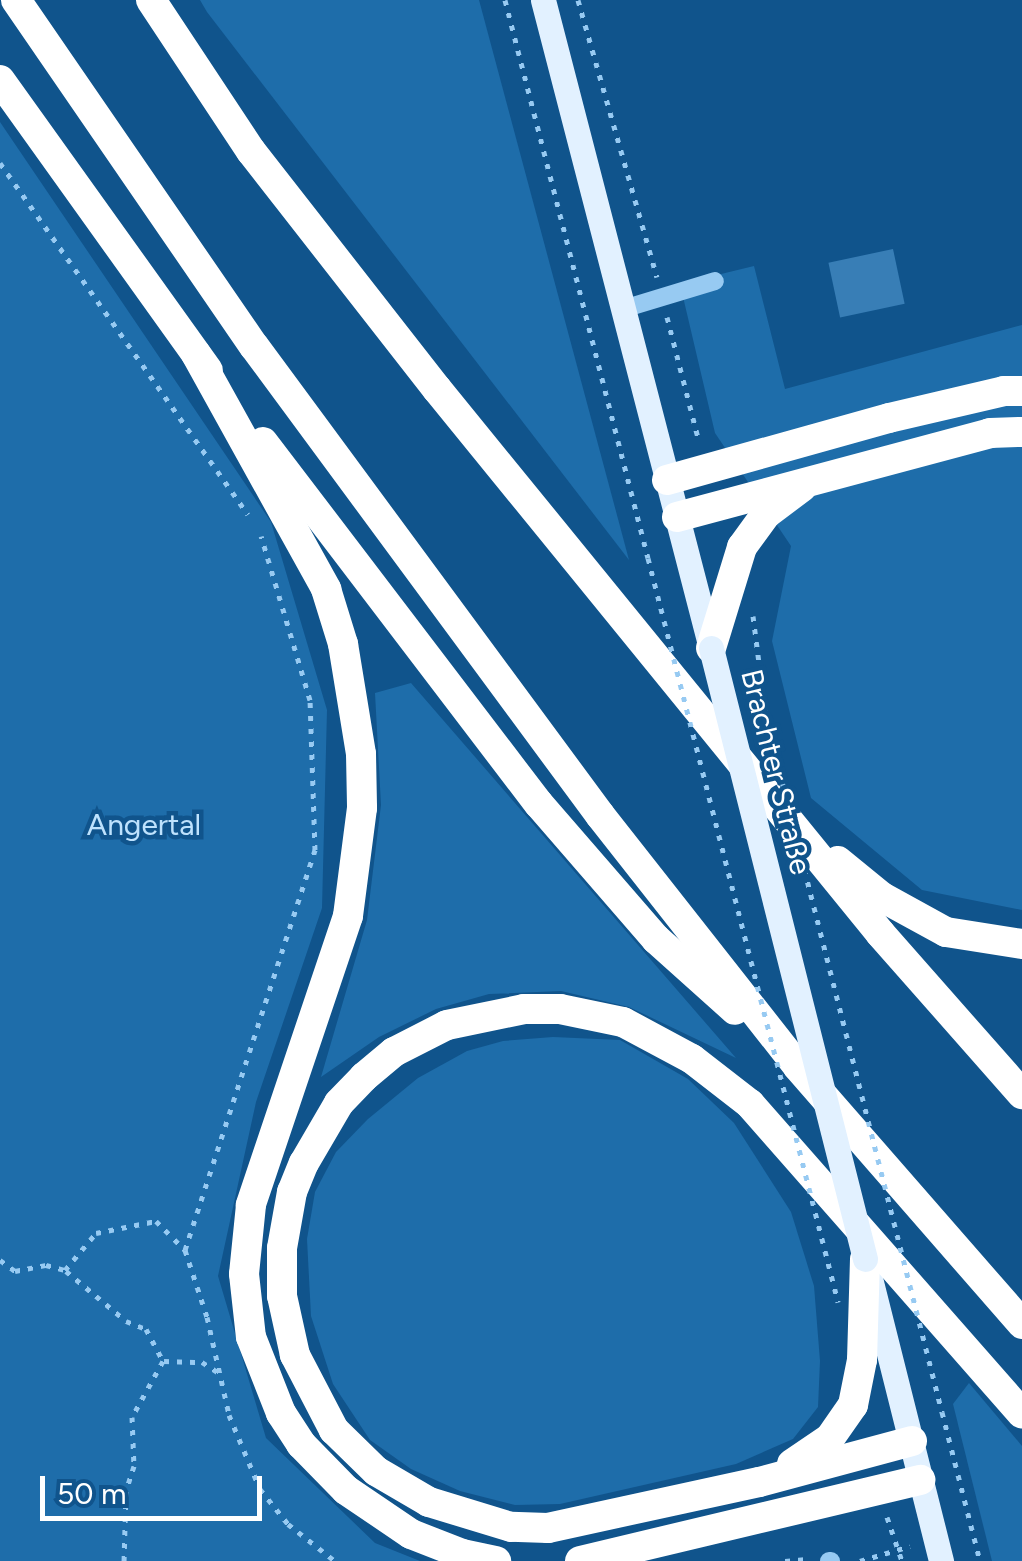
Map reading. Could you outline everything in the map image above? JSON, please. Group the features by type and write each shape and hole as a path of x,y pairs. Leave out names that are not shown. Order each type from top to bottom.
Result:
{"highway":[{"path":"16,0 254,346 600,815 798,1068 1022,1324"},
{"path":"151,0 251,151 437,389 786,818 1022,1094"},
{"path":"0,80 196,354 539,804 656,939 798,1068"},
{"path":"196,354 326,589 344,644 361,754 362,808 348,916 251,1204 244,1274 251,1338 281,1414 302,1444 346,1490 410,1534 462,1554 496,1561"},
{"path":"667,480 888,418 1004,391 1022,391"},
{"path":"676,516 990,433 1022,432"},
{"path":"711,648 742,546 766,514 821,475"},
{"path":"786,818 882,897 946,932 1022,944"},
{"path":"912,1441 588,1522 511,1527 429,1502 401,1488 356,1454 317,1405 294,1356 282,1296 281,1260 285,1224 304,1163 339,1103 364,1077 421,1037 487,1014 524,1009 592,1013 658,1038 750,1104 1022,1414"},
{"path":"759,1482 816,1452 847,1416 859,1386 865,1258"},
{"path":"580,1561 922,1480"}],"main road":[{"name":"Brachter Straße","path":"543,0 938,1550"}],"lane":[{"path":"623,309 715,281"}],"path":[{"path":"505,0 838,1302"},
{"path":"578,0 662,296 706,470"},
{"path":"0,164 258,529 310,700 315,850 185,1250"},
{"path":"753,612 766,718 980,1561"},
{"path":"65,1270 96,1233 156,1222 185,1250 222,1374 229,1415 260,1489 288,1524 336,1561"},
{"path":"0,1260 14,1271 46,1265 65,1270 126,1321 146,1329 163,1361"},
{"path":"163,1361 202,1362 222,1374"},
{"path":"124,1561 126,1491 134,1466 132,1416 163,1361"},
{"path":"860,1561 938,1550"}],"green space":[{"path":"200,0 479,0 629,560 207,12"},
{"name":"Angertal","path":"0,122 271,522 327,710 322,908 256,1102 218,1276 266,1438 375,1543 420,1561 0,1561"},
{"path":"754,266 785,389 1022,325 1022,910 922,890 811,798 772,641 791,546 715,433 680,284"},
{"path":"411,683 736,1058 629,1007 561,991 489,994 436,1009 379,1037 321,1077 367,920 381,805 375,693"},
{"path":"553,1037 620,1040 688,1079 734,1123 791,1212 814,1286 820,1361 818,1407 793,1439 736,1464 560,1504 515,1505 460,1491 411,1469 370,1440 333,1384 311,1316 307,1239 315,1192 336,1152 368,1119 418,1078 467,1051 503,1041"},
{"path":"969,1383 1022,1446 1022,1561 992,1561 953,1404"}],"building":[{"path":"893,249 905,304 840,317 828,263"}]}
